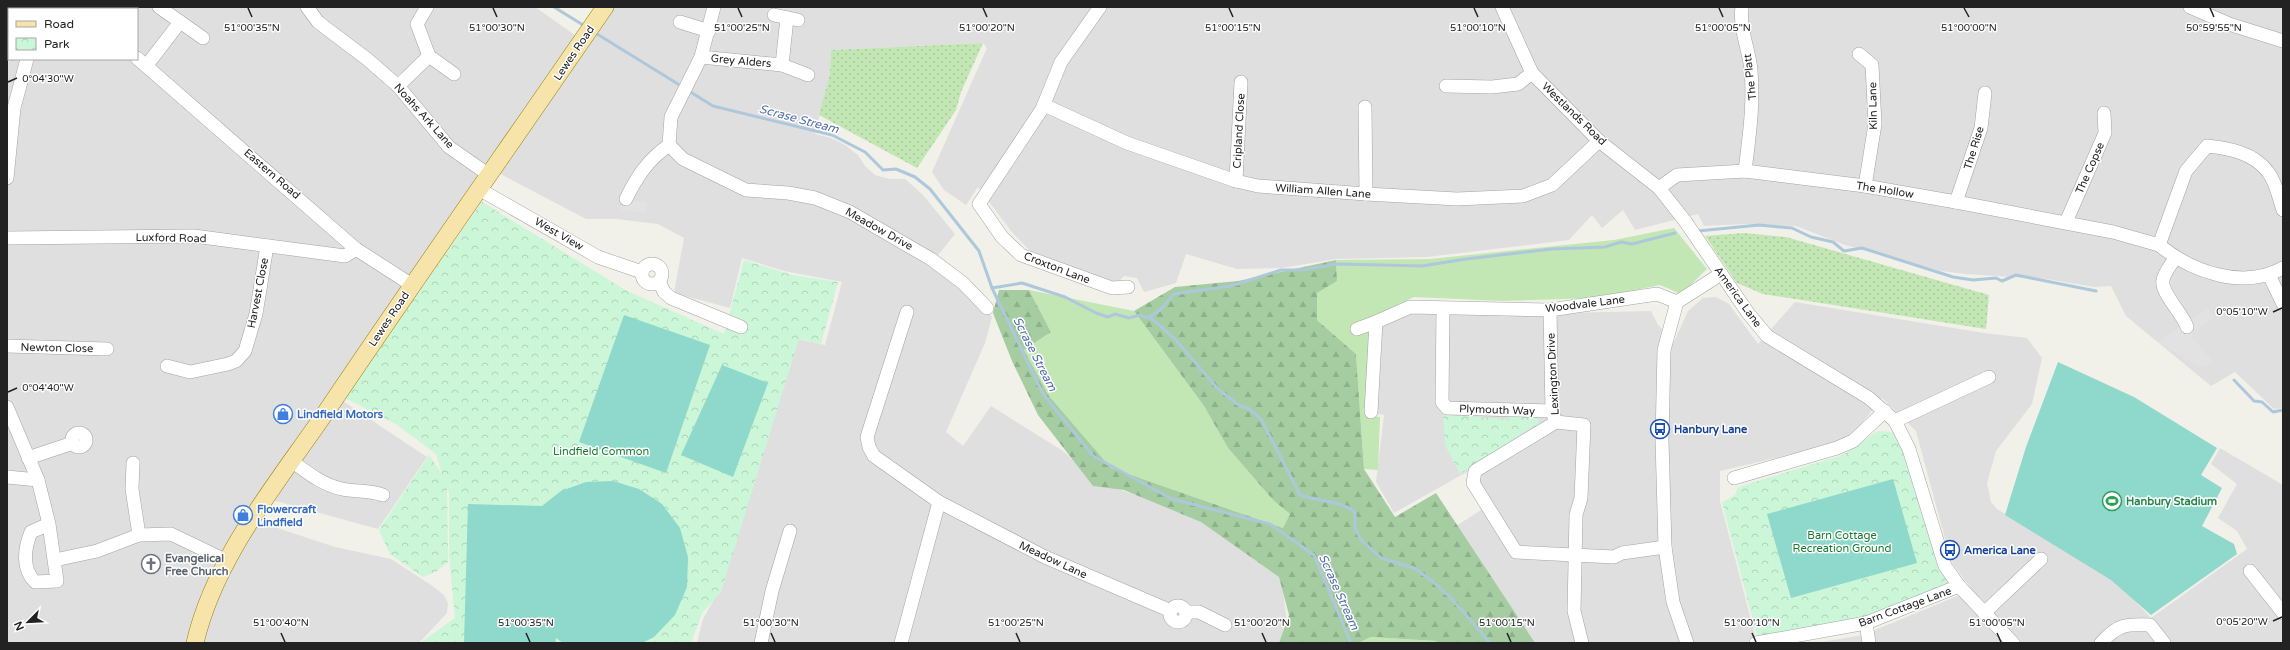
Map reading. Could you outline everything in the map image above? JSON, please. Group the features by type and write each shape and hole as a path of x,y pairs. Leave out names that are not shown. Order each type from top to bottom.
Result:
{"main road":[{"name":"Lewes Road","path":"195,643 207,603 226,561 412,284 605,7"}],"street":[{"path":"159,7 203,38"},
{"name":"Noahs Ark Lane","path":"307,7 318,22 398,86 449,147 489,175"},
{"path":"427,7 417,24 428,56 454,74"},
{"path":"626,199 639,172 653,156 669,145 670,117 701,57 714,7"},
{"path":"1044,105 1061,62 1100,7"},
{"name":"Westlands Road","path":"1502,7 1532,73 1599,141 1659,188 1684,221"},
{"name":"The Platt","path":"1742,7 1740,20 1751,68 1754,104 1745,171"},
{"path":"2190,7 2229,24 2283,41"},
{"name":"Grey Alders","path":"774,15 793,19 782,65"},
{"path":"142,61 180,22"},
{"path":"680,22 709,30"},
{"name":"Kiln Lane","path":"1859,54 1872,65 1875,124 1865,186"},
{"path":"398,86 428,56"},
{"name":"Grey Alders","path":"701,57 782,65 808,75"},
{"path":"7,178 14,108 27,60"},
{"name":"Eastern Road","path":"142,61 356,249 412,284"},
{"path":"1446,86 1492,87 1518,84 1532,73"},
{"name":"Cripland Close","path":"1236,181 1241,82"},
{"name":"The Rise","path":"1956,202 1981,128 1985,93"},
{"name":"Croxton Lane","path":"1044,105 979,204 1002,237 1021,255 1112,288 1128,287"},
{"name":"William Allen Lane","path":"1044,105 1127,143 1236,181 1258,186 1366,194 1457,199 1523,196 1552,185 1599,141"},
{"path":"1365,107 1366,194"},
{"name":"The Copse","path":"2066,222 2105,134 2104,113"},
{"name":"Meadow Drive","path":"669,145 682,159 746,190 788,193 815,198 850,212 931,259 963,283 987,308"},
{"path":"2283,210 2269,174 2264,167 2254,159 2232,149 2207,146 2186,171 2159,245 2175,258 2222,277 2245,278 2269,275 2283,268"},
{"name":"The Hollow","path":"1659,188 1677,175 1745,171 1865,186 1956,202 2066,222 2113,232 2159,245"},
{"name":"West View","path":"479,189 598,257 642,272 646,282 653,284 659,281 664,292 671,298 741,327"},
{"name":"America Lane","path":"1684,221 1748,313 1767,336 1869,398 1895,421 1909,449 1945,566 1959,586 2013,643"},
{"name":"Luxford Road","path":"7,238 194,236 345,256 356,249"},
{"name":"Harvest Close","path":"166,366 190,372 236,361 245,351 256,314 267,246"},
{"path":"2175,258 2162,280 2163,288 2185,319 2187,328"},
{"path":"1687,643 1673,602 1665,547 1662,440 1664,350 1677,302 1720,274"},
{"path":"2269,275 2283,304"},
{"name":"Woodvale Lane","path":"1357,329 1410,307 1444,309 1550,310 1657,294 1677,302"},
{"name":"Plymouth Way","path":"1444,309 1442,402 1447,408 1554,417"},
{"name":"Lexington Drive","path":"1550,310 1554,417 1584,425 1581,498 1576,515 1576,555"},
{"name":"Meadow Lane","path":"907,312 867,437 867,442 874,456 939,502 1045,558 1171,611 1171,617 1177,622 1185,618 1186,612 1198,612 1225,625"},
{"path":"1371,412 1376,322"},
{"name":"Newton Close","path":"7,346 107,349"},
{"path":"1895,421 1989,377"},
{"path":"7,407 38,480 49,524 55,560 57,581 35,582 28,575 25,546 31,532 49,524"},
{"path":"1734,478 1836,448 1852,441 1885,411"},
{"path":"1554,417 1475,471 1473,483 1516,552 1614,557 1622,553 1665,547"},
{"path":"28,458 73,443"},
{"path":"293,462 325,482 342,489 379,491"},
{"path":"133,463 132,489 139,535"},
{"path":"7,477 38,480"},
{"path":"901,643 939,502"},
{"path":"761,643 772,591 790,531"},
{"path":"55,560 97,551 139,535 171,534 226,561"},
{"path":"1576,555 1574,611 1582,643"},
{"path":"1984,613 2041,559"},
{"path":"2250,571 2283,613"},
{"name":"Barn Cottage Lane","path":"1756,643 1866,624 1959,586"},
{"path":"1866,624 1869,643"},
{"path":"2102,643 2114,630 2129,624 2150,625 2164,643"}],"shaded area":[{"path":"7,7 535,7 585,42 609,7 2283,7 2283,408 2274,409 2235,372 2211,386 2126,316 2111,286 2094,287 2047,279 1941,271 1845,245 1796,226 1745,224 1704,226 1698,214 1635,230 1623,210 1602,228 1592,215 1569,240 1427,257 1336,259 1282,268 1237,269 1186,254 1176,283 1144,292 1137,278 1124,276 1115,285 1029,250 1011,231 978,187 966,205 944,190 932,172 987,48 983,43 831,50 830,74 815,134 831,138 845,145 858,155 865,166 875,175 889,179 905,179 923,195 955,234 931,264 963,287 992,317 985,343 946,432 963,446 991,406 1063,451 1096,482 1191,513 1281,574 1286,615 1285,643 697,643 703,619 719,591 797,339 825,345 842,282 784,271 742,258 730,308 674,293 684,238 658,224 616,219 586,219 487,167 335,396 427,457 378,529 265,498 250,519 335,547 391,559 431,585 444,595 448,603 447,613 419,643 7,643"},
{"path":"626,199 647,203 646,213 619,210"},
{"path":"1716,297 1729,304 1758,344 1795,302 1984,333 2027,338 2042,358 2032,404 1996,451 1987,483 1991,502 1997,509 2114,579 2151,618 2247,549 2237,531 2218,518 2237,484 2211,464 2220,448 2283,485 2283,643 1816,643 1863,635 1972,590 1951,561 1916,431 1882,398 1855,432 1832,445 1720,471 1720,501 1757,643 1528,643 1453,528 1492,503 1472,469 1394,513 1376,482 1384,415 1371,412 1374,329 1414,313 1564,313 1651,311 1658,325 1674,342 1688,311 1703,298"},
{"path":"2208,308 2214,317 2191,335 2213,362 2205,367 2197,366 2158,342"}],"green space":[{"path":"983,43 961,92 956,110 917,168 819,115 830,74 831,50"},
{"name":"Lindfield Common","path":"482,202 627,291 724,334 744,260 792,275 838,282 821,344 799,339 721,592 702,613 691,643 420,643 455,618 449,554 449,492 447,488 448,562 437,571 423,577 390,554 379,530 429,455 442,474 436,454 396,424 345,398"},
{"path":"1674,228 1707,269 1681,294 1660,285 1596,298 1502,301 1414,297 1372,317 1367,416 1380,417 1378,470 1364,469 1356,354 1317,320 1316,293 1337,281 1336,260 1430,259 1614,240"},
{"path":"1744,233 1786,237 1989,295 1986,329 1763,294 1737,283 1705,236"},
{"path":"1336,260 1337,281 1317,293 1317,320 1356,354 1364,469 1395,517 1436,493 1535,643 1437,643 1436,641 1371,637 1358,643 1279,643 1289,615 1279,577 1201,522 1124,490 1093,486 1038,415 1012,361 993,313 999,290 1029,290 1051,332 1024,350 1049,396 1111,468 1283,528 1290,514 1274,501 1228,448 1204,406 1134,311 1175,287 1238,281"},
{"path":"1029,290 1134,311 1204,406 1228,448 1274,501 1290,514 1283,528 1111,468 1049,396 1024,350 1051,332"},
{"path":"624,315 710,345 666,473 579,442"},
{"name":"Hanbury Stadium","path":"2058,362 2134,397 2217,448 2201,475 2222,488 2202,526 2234,544 2237,554 2151,615 2111,580 2005,515 2026,447"},
{"path":"722,365 768,383 733,477 681,455"},
{"path":"1443,415 1508,419 1508,416 1538,417 1539,426 1535,428 1533,426 1460,474 1445,445"},
{"name":"Barn Cottage Recreation Ground","path":"1878,431 1892,432 1906,453 1951,585 1865,621 1757,636 1722,502 1735,495 1738,487 1843,455"},
{"path":"1893,479 1917,563 1791,598 1767,514"},
{"path":"613,481 639,489 662,504 680,528 688,557 687,587 675,615 654,637 642,643 563,643 556,638 555,643 464,643 468,504 542,506 561,491 586,482"},
{"path":"1371,637 1437,641 1437,643 1358,643"}],"waterway":[{"name":"Scrase Stream","path":"554,7 583,25"},
{"name":"Scrase Stream","path":"597,34 678,84"},
{"name":"Scrase Stream","path":"692,93 713,106 832,135 865,152 883,170 896,169 915,177 930,189 979,251 992,288 1043,394 1093,456 1172,499 1270,524 1314,555 1351,643"},
{"path":"1698,231 1759,225 1792,228 1811,237 1833,242 1844,251 1862,248 1953,277 1973,280 1996,278 2002,281 2016,275 2096,291"},
{"path":"992,288 1022,283 1065,297 1096,313 1108,317 1115,314 1129,318 1140,315 1148,318 1160,310 1174,294 1231,286 1281,270 1302,270 1336,264 1422,266 1466,259 1552,249 1605,247 1621,242 1632,244 1675,233"},
{"path":"1150,317 1175,339 1217,388 1240,406 1248,408 1261,419 1300,495 1336,503 1355,512 1355,528 1362,541 1381,558 1414,568 1431,580 1452,599 1490,643"},
{"path":"2234,380 2254,401 2262,402 2273,412 2283,410"}],"place":[{"name":"Lindfield Motors","path":"283,414"},
{"name":"Hanbury Lane","path":"1660,429"},
{"name":"Hanbury Stadium","path":"2112,501"},
{"name":"Flowercraft Lindfield","path":"243,515"},
{"name":"America Lane","path":"1950,550"},
{"name":"Evangelical Free Church","path":"151,564"}]}
